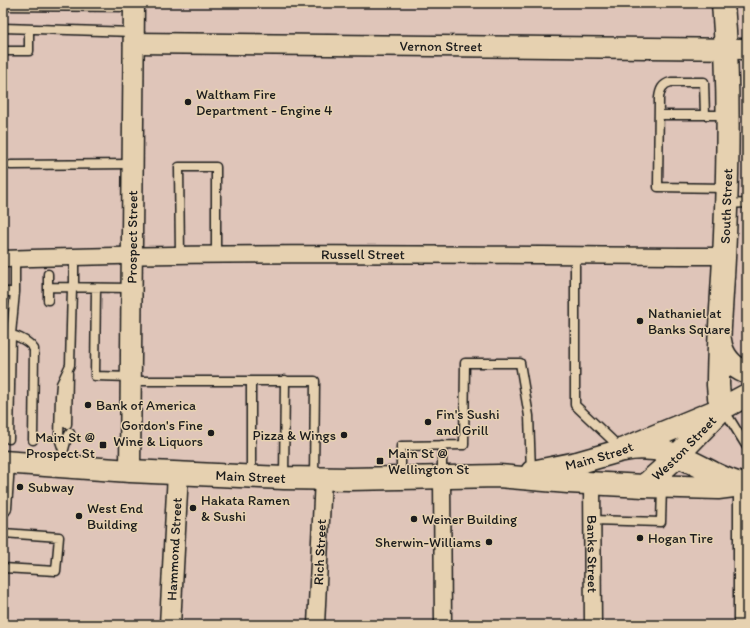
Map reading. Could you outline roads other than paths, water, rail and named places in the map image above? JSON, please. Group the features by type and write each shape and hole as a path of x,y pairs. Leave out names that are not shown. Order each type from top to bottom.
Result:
{"main road":[{"name":"South Street","path":"723,3 733,198 724,256 720,337 718,391 723,408"},
{"path":"720,337 722,348 727,358 738,368 747,372"},
{"name":"Weston Street","path":"619,452 723,408 747,395"},
{"name":"Weston Street","path":"666,472 723,408"},
{"path":"666,472 666,439 672,430"},
{"name":"Main Street","path":"499,476 531,472 577,463 640,448 666,472 718,488 746,483"},
{"name":"Main Street","path":"5,462 62,458 130,471 284,478 499,476 592,483 666,472 746,483"}],"street":[{"name":"Prospect Street","path":"130,471 134,5"},
{"name":"Vernon Street","path":"134,37 747,49"},
{"name":"Russell Street","path":"9,258 216,255 575,254 724,256"},
{"path":"3,508 5,462"},
{"name":"Hammond Street","path":"170,625 178,473"},
{"path":"442,477 443,625"},
{"name":"Rich Street","path":"316,625 319,478"},
{"name":"Banks Street","path":"592,483 593,625"},
{"path":"742,625 746,483"}],"lane":[{"path":"3,6 134,5"},
{"path":"3,28 134,37"},
{"path":"3,51 29,51 29,29"},
{"path":"705,115 704,82 670,82 665,83 661,88 659,94 658,187 733,198"},
{"path":"659,114 728,115"},
{"path":"11,165 133,164"},
{"path":"180,256 179,167 216,167 216,255"},
{"path":"575,254 575,406 613,441 619,452"},
{"path":"62,458 59,438 60,392 70,362 74,256"},
{"path":"9,258 15,292 7,334 7,385 10,439"},
{"path":"48,274 48,300"},
{"path":"48,288 132,288"},
{"path":"96,288 95,376 131,379 315,381 319,478"},
{"path":"3,292 15,292"},
{"path":"7,334 29,344 34,349 33,440"},
{"path":"401,478 401,446 464,445 466,363 520,363 529,416 531,472"},
{"path":"67,424 68,370"},
{"path":"284,478 285,380"},
{"path":"251,381 251,476"},
{"path":"723,408 747,446"},
{"path":"62,458 67,438 70,434"},
{"path":"442,445 442,477"},
{"path":"592,520 662,522 666,472"},
{"path":"3,533 59,537 56,571 3,568"}],"place":[{"name":"Waltham Fire Department - Engine 4","path":"188,102"},
{"name":"Nathaniel at Banks Square","path":"640,321"},
{"name":"Bank of America","path":"88,405"},
{"name":"Fin's Sushi and Grill","path":"428,422"},
{"name":"Gordon's Fine Wine & Liquors","path":"211,433"},
{"name":"Pizza & Wings","path":"344,435"},
{"name":"Main St @ Prospect St","path":"103,445"},
{"name":"Main St @ Wellington St","path":"380,461"},
{"name":"Subway","path":"20,487"},
{"name":"Hakata Ramen & Sushi","path":"193,508"},
{"name":"West End Building","path":"79,516"},
{"name":"Weiner Building","path":"414,519"},
{"name":"Hogan Tire","path":"640,538"},
{"name":"Sherwin-Williams","path":"489,542"}]}
